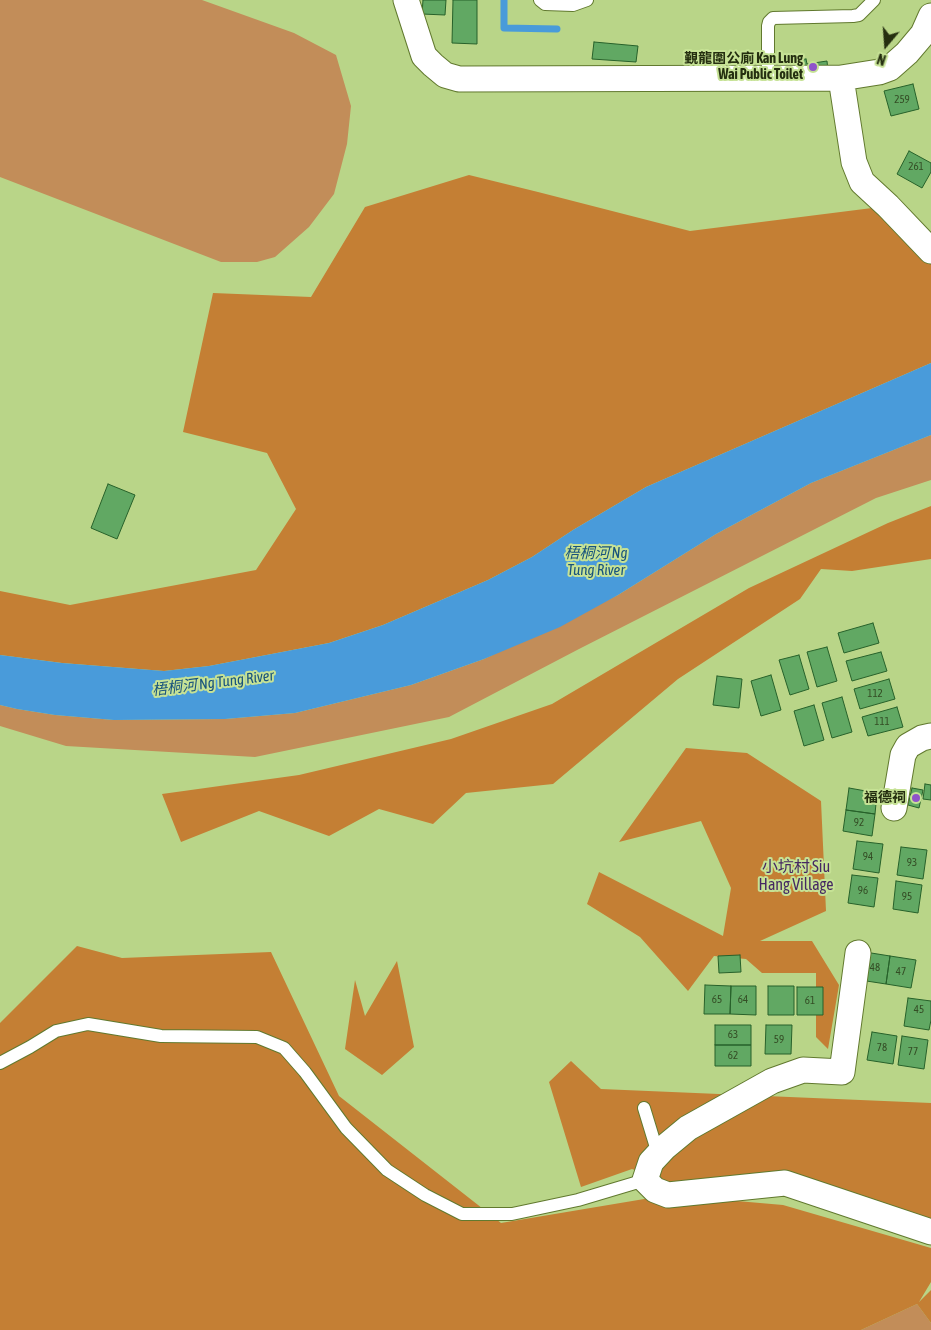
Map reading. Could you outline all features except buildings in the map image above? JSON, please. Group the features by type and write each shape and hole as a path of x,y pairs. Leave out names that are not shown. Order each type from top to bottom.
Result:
{"street":[{"path":"406,0 424,56 445,75 459,80 841,78 879,72 890,68 907,53 923,34 931,16"},
{"path":"841,78 854,162 862,182 931,251"},
{"path":"894,808 903,755 908,746 922,738 931,736"},
{"path":"858,953 842,1072 803,1070 772,1081 688,1128 651,1162 645,1180 656,1190 668,1195 785,1183 931,1232"}],"lane":[{"path":"540,0 545,4 573,4 587,0"},
{"path":"768,78 768,26 773,18 853,16 858,15 874,0"},
{"path":"0,1062 56,1031 88,1024 161,1036 257,1037 284,1048 305,1072 346,1128 387,1170 425,1195 462,1214 512,1214 578,1200 645,1180"},
{"path":"644,1108 658,1154"}],"shaded area":[{"path":"0,0 202,0 294,33 336,55 351,106 347,144 334,194 309,227 275,257 257,262 221,262 0,177"},
{"path":"469,175 690,231 888,206 931,251 931,363 646,487 573,530 532,557 488,580 383,625 329,643 209,666 164,671 62,663 0,655 0,591 70,605 256,570 296,509 267,453 183,432 213,293 311,297 365,207"},
{"path":"931,435 931,480 876,498 449,717 255,757 66,746 0,726 0,705 55,715 114,720 225,719 295,713 411,685 484,659 618,595 716,534 811,483"},
{"path":"931,506 931,559 852,571 821,569 800,599 678,679 553,784 466,793 433,824 379,809 329,836 259,811 181,842 162,794 299,775 451,739 552,704 749,588 888,523"},
{"path":"686,748 747,753 821,801 826,911 760,941 812,941 839,985 828,1049 816,1037 816,973 762,973 746,959 714,956 688,991 640,937 587,904 599,872 723,936 731,888 701,821 619,842"},
{"path":"77,946 122,958 271,952 339,1096 501,1223 668,1195 783,1205 931,1248 931,1282 919,1302 931,1290 931,1323 917,1304 861,1330 0,1330 0,1023"},
{"path":"397,961 414,1047 382,1075 345,1049 355,980 365,1016"},
{"path":"571,1061 601,1089 931,1103 931,1221 784,1175 675,1185 632,1169 581,1187 549,1082"},
{"path":"917,1304 931,1323 931,1330 861,1330"}],"water":[{"name":"梧桐河 Ng Tung River","path":"931,363 931,435 811,483 716,534 618,595 560,627 484,659 411,685 295,713 225,719 114,720 55,715 0,705 0,655 62,663 164,671 209,666 329,643 383,625 488,580 532,557 573,530 646,487"}],"waterway":[{"path":"504,0 504,28 557,29"}],"place":[{"name":"覲龍圍公廁 Kan Lung Wai Public Toilet","path":"813,67"},
{"name":"福德祠","path":"916,798"}],"district":[{"name":"小坑村 Siu Hang Village","path":"796,876"}]}
